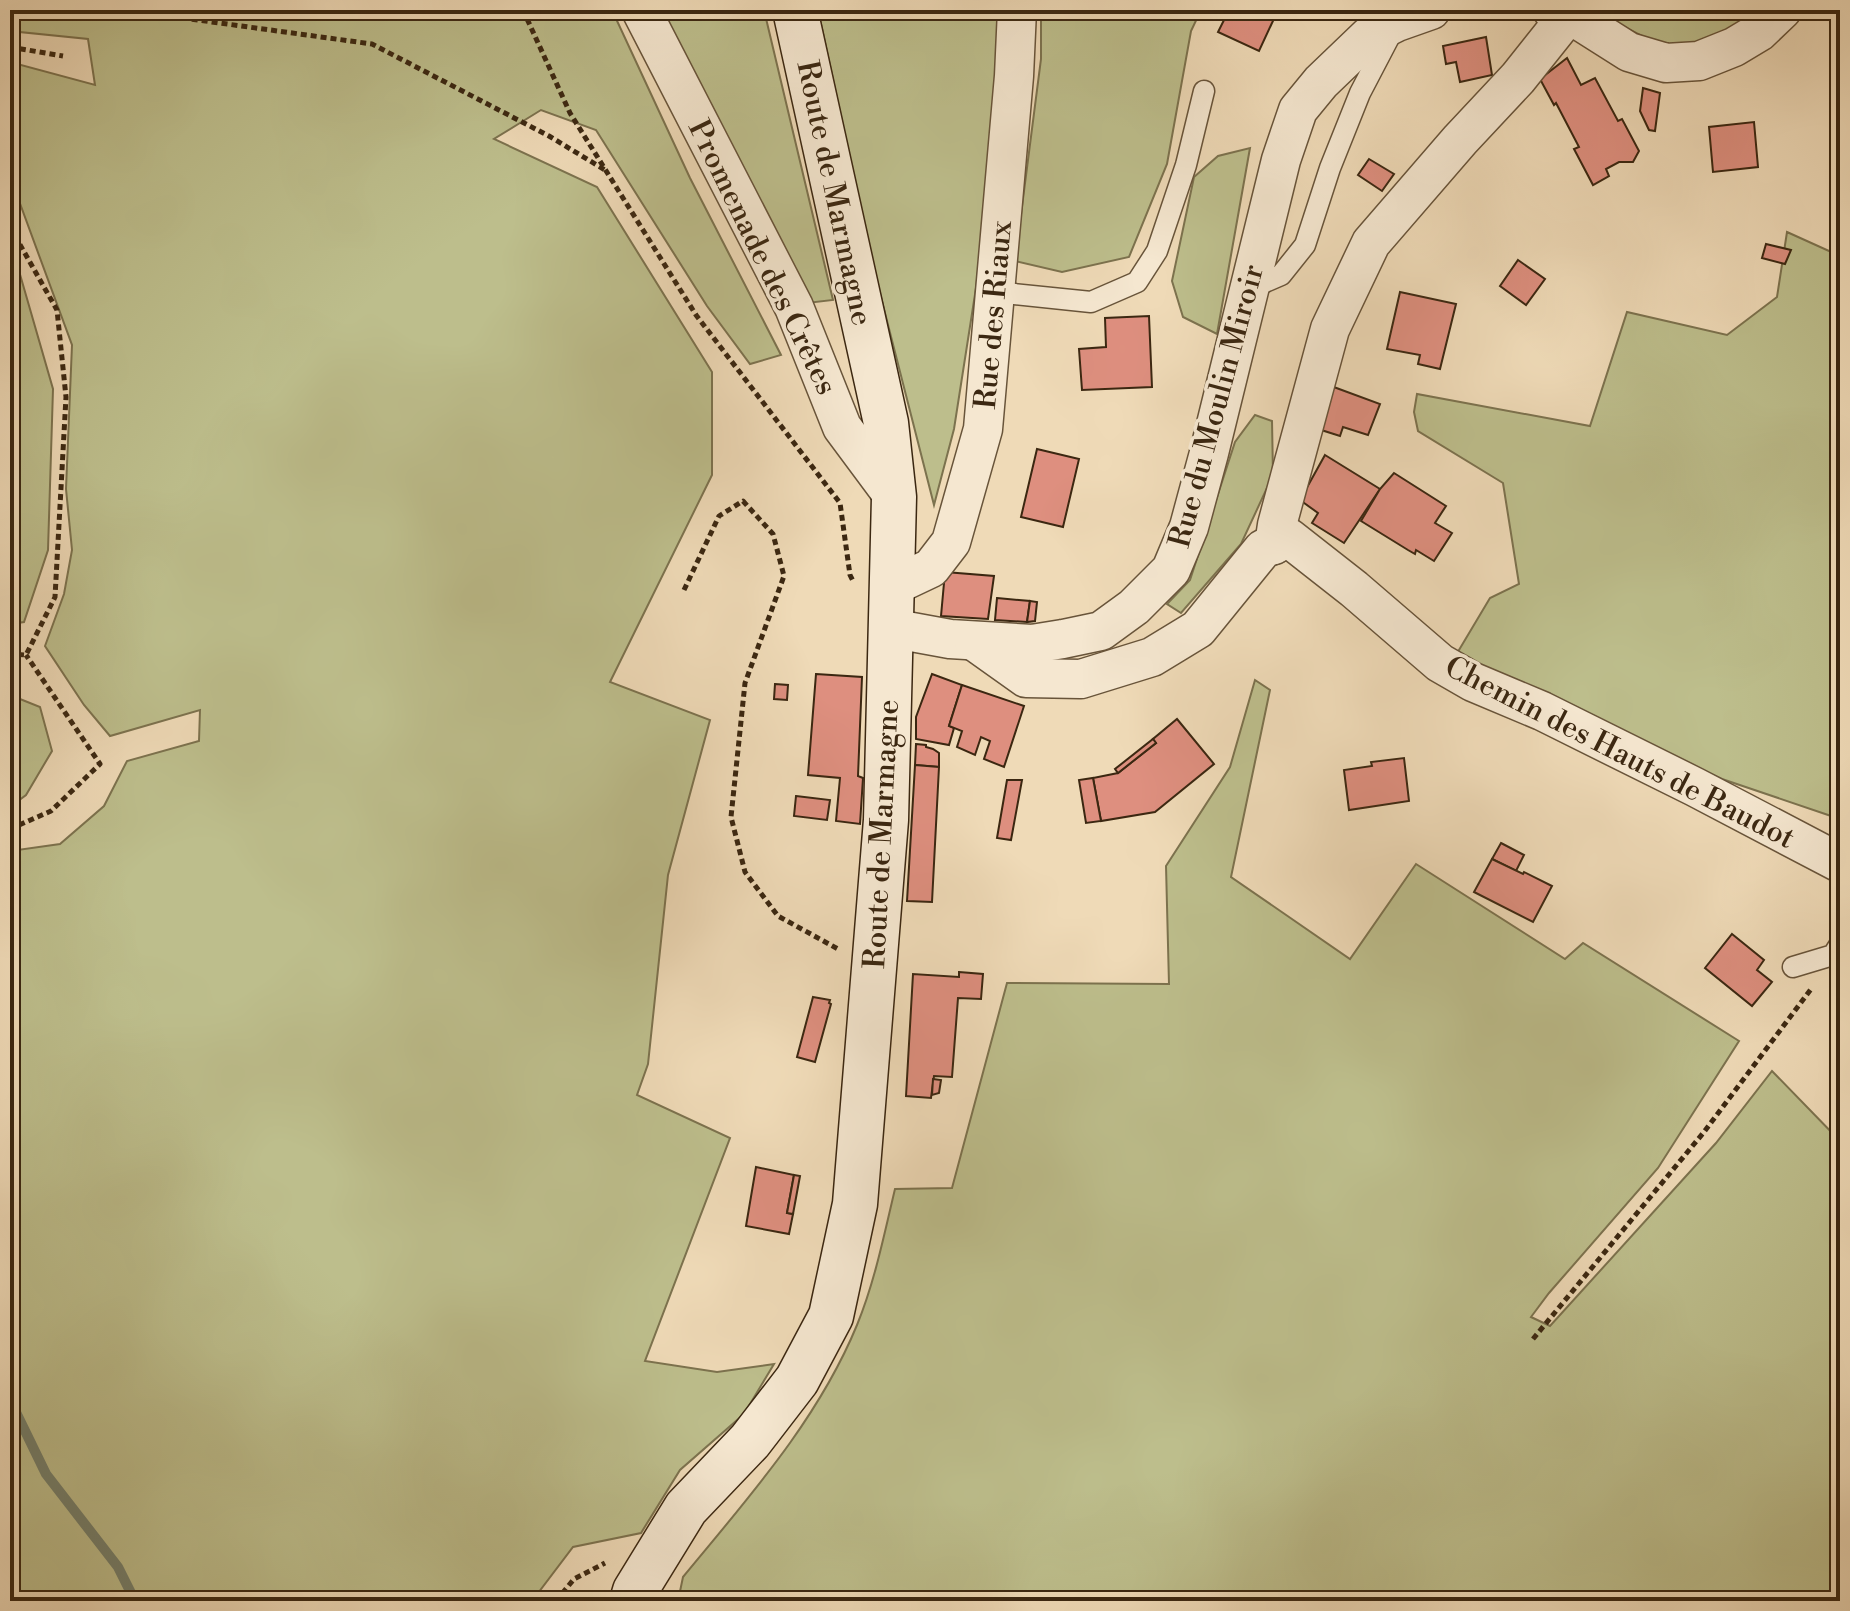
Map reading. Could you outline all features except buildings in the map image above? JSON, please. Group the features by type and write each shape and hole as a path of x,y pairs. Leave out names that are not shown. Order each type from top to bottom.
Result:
{"street":[{"name":"Promenade des Crêtes","path":"641,10 794,307 842,427 894,497"},
{"name":"Route de Marmagne","path":"632,1601 635,1591 686,1508 750,1441 797,1380 831,1316 855,1204 886,820 894,497 886,423 795,10"},
{"name":"Rue des Riaux","path":"891,607 931,568 951,542 983,429 1017,10"},
{"path":"974,641 1026,678 1081,679 1152,657 1198,629 1263,549 1274,545 1330,329 1371,243 1518,78 1561,12 1629,52 1666,63 1699,61 1734,47 1759,32 1782,10"},
{"name":"Rue du Moulin Miroir","path":"891,607 950,639 1032,644 1101,631 1134,607 1171,570 1189,527 1281,160 1298,110 1321,82 1369,36 1414,16"},
{"name":"Chemin des Hauts de Baudot","path":"1274,545 1289,538 1440,663 1473,682 1542,711 1840,863"}],"lane":[{"path":"1249,289 1281,275 1305,245 1330,168 1360,93 1414,16"},
{"path":"995,292 1091,302 1137,282 1157,251 1186,165 1204,91"},
{"path":"1793,967 1836,950"}],"path":[{"path":"153,10 176,17 372,44 549,136 606,170"},
{"path":"523,10 570,113 696,315 840,503 850,575 861,596 891,607"},
{"path":"10,47 63,56"},
{"path":"10,227 57,310 66,397 55,597 26,655"},
{"path":"684,590 719,516 743,501 773,534 784,576 745,683 731,817 745,872 778,916 874,968"},
{"path":"10,654 26,655"},
{"path":"10,829 51,811 100,764 26,655"},
{"path":"1533,1339 1704,1132 1817,981 1836,950"}],"green space":[{"path":"10,10 612,10 690,178 781,355 750,364 707,306 596,130 541,110 494,139 597,187 712,372 712,475 610,682 710,720 668,875 648,1064 637,1095 730,1138 645,1361 717,1372 774,1364 744,1414 680,1470 641,1533 573,1547 532,1601 10,1601 10,1024 17,1019 10,1011 10,851 60,844 104,806 127,761 199,741 200,710 110,736 84,705 45,646 64,594 72,550 66,489 72,345 15,190 10,187 10,62 95,85 88,39 10,31"},
{"path":"660,10 764,10 833,300 807,303"},
{"path":"818,10 1003,10 1003,53 976,288 954,429 934,505 873,266"},
{"path":"1041,10 1201,10 1191,31 1167,164 1129,257 1062,272 1015,261 1041,59"},
{"path":"1591,10 1756,10 1745,24 1704,41 1675,47 1644,37"},
{"path":"1250,148 1217,334 1183,317 1172,281 1194,177 1218,156"},
{"path":"1787,232 1840,256 1840,819 1722,779 1456,655 1490,598 1519,584 1503,483 1418,431 1414,412 1417,394 1590,426 1627,312 1727,335 1777,297"},
{"path":"10,253 15,257 53,389 48,550 24,622 10,624"},
{"path":"1255,415 1272,421 1273,475 1241,544 1181,613 1167,604 1190,580 1235,442"},
{"path":"1255,680 1270,690 1231,877 1350,959 1416,864 1565,959 1583,943 1739,1041 1658,1168 1531,1317 1550,1326 1716,1143 1772,1071 1840,1141 1840,1601 678,1601 683,1577 780,1457 841,1360 869,1292 895,1189 952,1188 1007,983 1169,984 1166,866 1230,767"},
{"path":"10,695 40,707 52,751 26,795 10,807"}],"waterway":[{"path":"10,1400 46,1474 118,1567 135,1601"}]}
